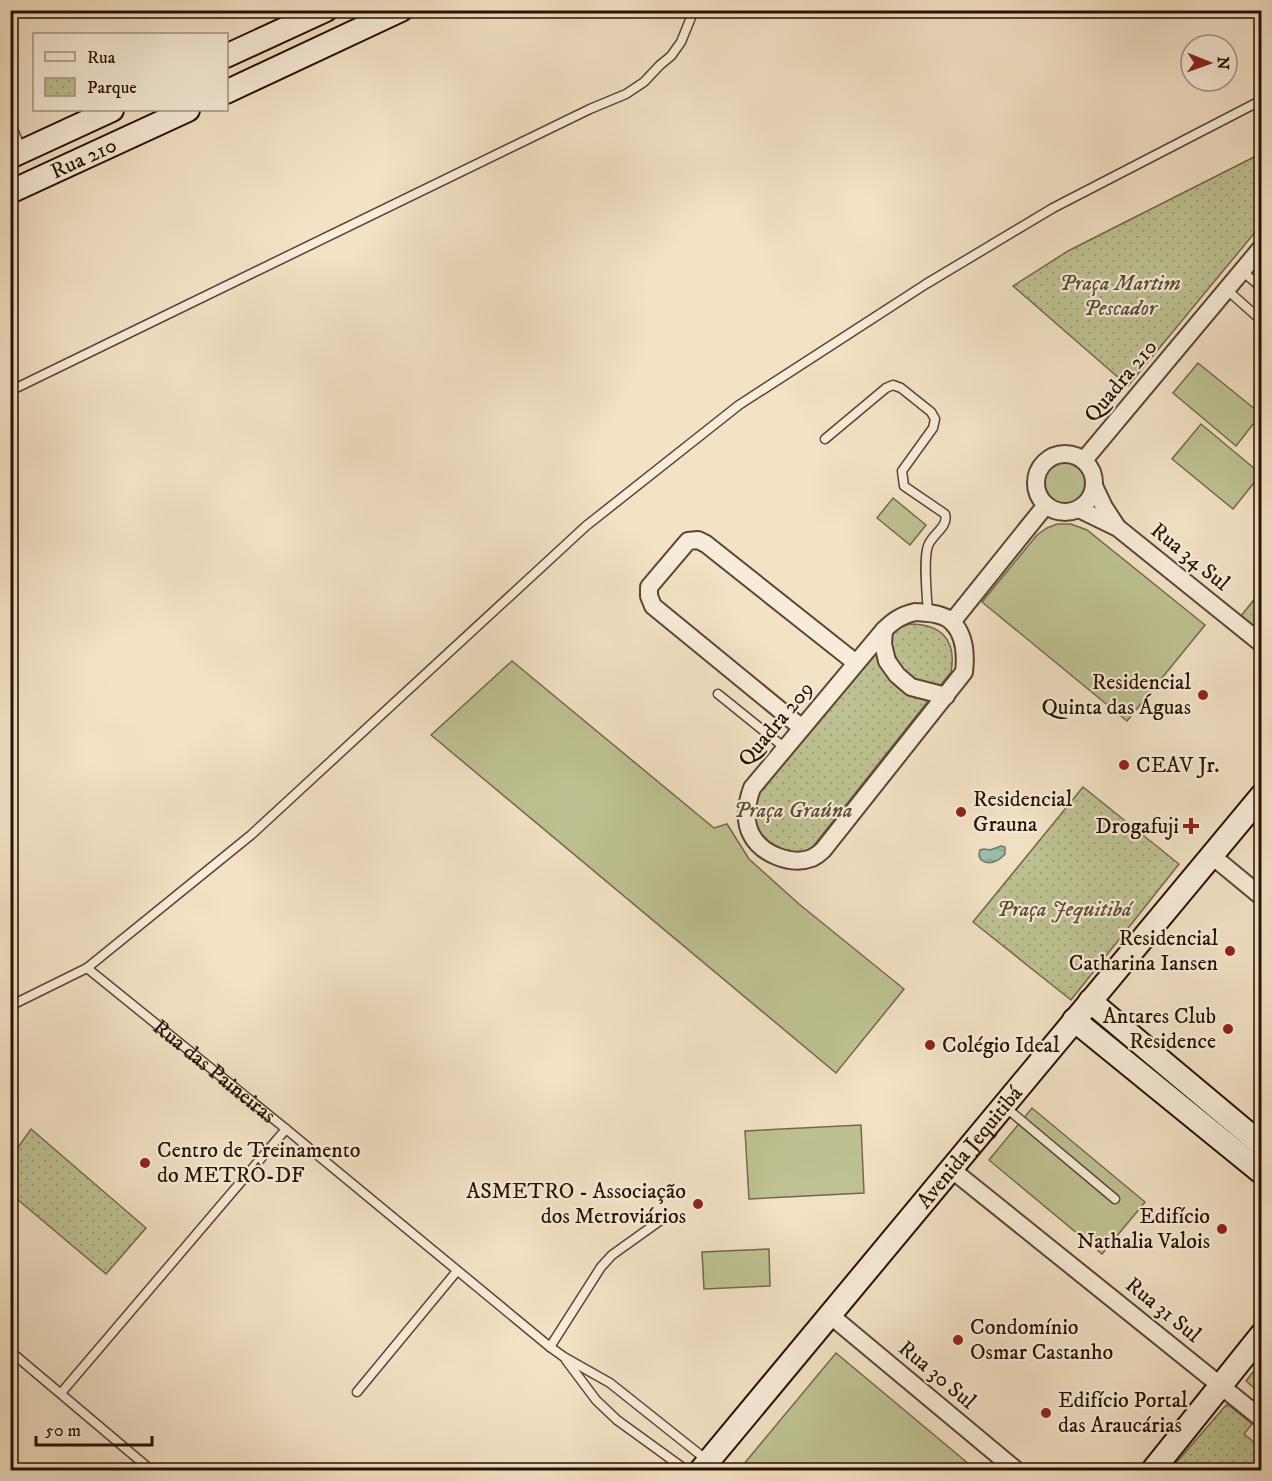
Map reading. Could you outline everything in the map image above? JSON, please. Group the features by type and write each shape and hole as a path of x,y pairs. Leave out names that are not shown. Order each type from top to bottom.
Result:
{"street":[{"path":"228,56 326,10"},
{"path":"228,91 401,10"},
{"name":"Rua 210","path":"16,154 110,111"},
{"name":"Rua 210","path":"10,192 186,111"},
{"name":"Quadra 210","path":"1084,460 1262,247"},
{"path":"1065,453 1084,460 1094,476 1094,486 1092,495 1079,509 1062,512 1053,510 1039,497 1036,477 1047,460 1065,453"},
{"name":"Rua 34 Sul","path":"1094,486 1118,528"},
{"path":"952,622 1046,505"},
{"name":"Rua 34 Sul","path":"1079,509 1118,528 1260,640"},
{"path":"802,728 653,606 649,596 649,587 688,541 698,540 706,543 856,663"},
{"name":"Quadra 209","path":"915,612 941,616 952,622 964,644 966,658 964,672 823,850 813,858 787,860 774,856 764,849 751,833 748,821 748,799 752,788 785,748 893,620 915,612"},
{"path":"884,630 883,644 887,661 897,675 911,687 946,696"},
{"name":"Avenida Jequitibá","path":"710,1467 830,1315 1262,795"},
{"path":"1211,855 1262,897"},
{"path":"1090,1001 1262,1145"},
{"path":"1074,1020 1262,1173"},
{"path":"1138,1073 1154,1055"},
{"name":"Rua 31 Sul","path":"951,1169 1262,1419"},
{"name":"Rua 30 Sul","path":"830,1315 1016,1470"},
{"path":"1153,1470 1262,1334"}],"lane":[{"path":"10,392 626,94 644,82 671,56 681,42 694,10"},
{"path":"10,1006 87,968 251,835 586,526 739,405 926,284 1053,208 1262,100"},
{"path":"10,122 16,154"},
{"path":"1242,271 1262,288"},
{"path":"1226,289 1262,321"},
{"path":"825,439 886,388 893,385 901,388 931,412 934,419 933,428 902,471 904,486 945,514 946,518 945,523 930,542 926,553 928,613"},
{"path":"718,693 785,748"},
{"name":"Rua das Paineiras","path":"87,968 550,1347 610,1383 710,1467"},
{"path":"1004,1106 1115,1199"},
{"path":"61,1393 286,1129"},
{"path":"550,1347 601,1267 612,1255 661,1220"},
{"path":"357,1392 456,1271"},
{"path":"10,1351 151,1470"},
{"name":"Rua das Paineiras","path":"564,1357 596,1400 617,1420 686,1470"}],"green space":[{"name":"Praça Martim Pescador","path":"1258,155 1261,158 1261,225 1128,386 1013,286 1068,251"},
{"path":"1198,363 1261,414 1236,446 1173,393"},
{"path":"1201,424 1261,474 1233,509 1172,459"},
{"path":"1063,461 1079,468 1086,484 1079,500 1063,507 1047,500 1040,484 1047,468"},
{"path":"893,498 926,525 910,545 877,518"},
{"path":"1057,524 1071,524 1087,530 1205,625 1127,721 982,602 1037,535"},
{"path":"1261,591 1261,632 1241,616"},
{"name":"Praça Graúna","path":"910,624 930,627 944,636 951,651 951,672 811,849 799,854 776,851 757,835 752,798 891,632"},
{"path":"512,661 714,828 727,824 749,859 799,904 904,989 836,1073 431,735"},
{"name":"Praça Jequitibá","path":"1083,787 1179,864 1071,1000 973,922"},
{"path":"1032,1108 1145,1202 1102,1254 989,1160"},
{"path":"861,1125 864,1193 749,1199 745,1131"},
{"path":"31,1129 146,1228 106,1274 11,1194 11,1157"},
{"path":"769,1249 770,1286 704,1289 702,1252"},
{"path":"836,1353 976,1470 750,1470 743,1465"},
{"path":"1261,1362 1261,1394 1246,1381"},
{"path":"1227,1404 1252,1424 1244,1434 1261,1448 1261,1470 1170,1470"}],"water":[{"path":"1005,847 1005,854 999,859 989,863 981,859 980,850 990,850"}],"place":[{"name":"Residencial Quinta das Águas","path":"1203,695"},
{"name":"CEAV Jr.","path":"1124,765"},
{"name":"Residencial Grauna","path":"961,812"},
{"name":"Drogafuji","path":"1191,826"},
{"name":"Residencial Catharina Iansen","path":"1230,951"},
{"name":"Antares Club Residence","path":"1228,1029"},
{"name":"Colégio Ideal","path":"930,1045"},
{"name":"Centro de Treinamento do METRÔ-DF","path":"145,1163"},
{"name":"ASMETRO - Associação dos Metroviários","path":"698,1204"},
{"name":"Edifício Nathalia Valois","path":"1222,1229"},
{"name":"Condomínio Osmar Castanho","path":"958,1340"},
{"name":"Edifício Portal das Araucárias","path":"1046,1413"}]}
